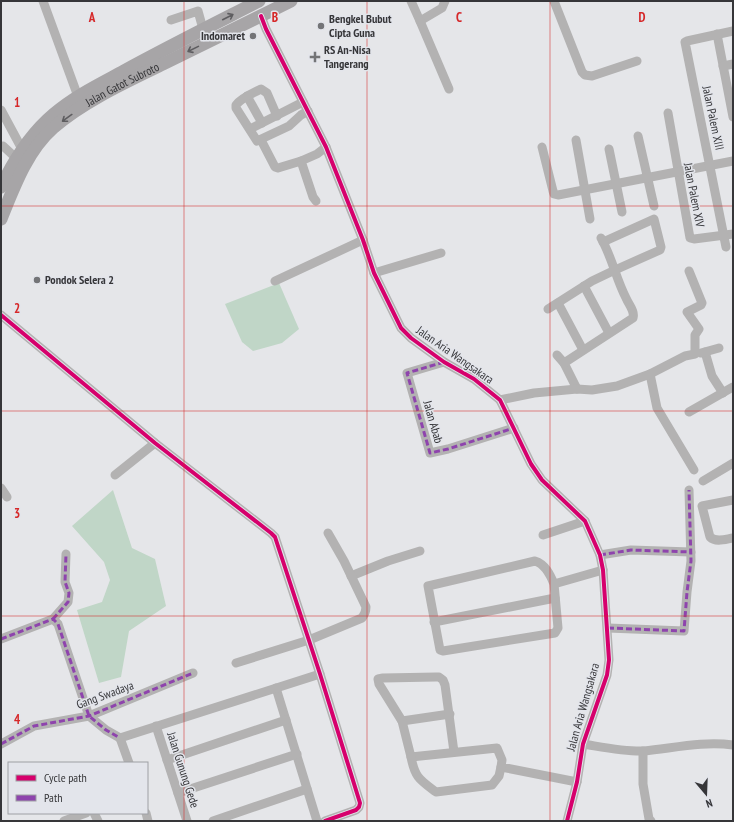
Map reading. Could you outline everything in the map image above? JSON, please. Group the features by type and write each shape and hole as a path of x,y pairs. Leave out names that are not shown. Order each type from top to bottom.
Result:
{"highway":[{"name":"Jalan Gatot Subroto","path":"1,219 20,172 34,150 53,128 80,101 203,29 259,1"},
{"name":"Jalan Gatot Subroto","path":"1,187 19,153 54,114 138,76 291,1"}],"street":[{"path":"43,1 80,101"},
{"path":"412,1 449,89"},
{"path":"420,21 442,8 445,1"},
{"path":"554,1 582,72 585,75 592,76 637,60"},
{"path":"171,20 198,11 203,29"},
{"name":"Jalan Aria Wangsakara","path":"261,16 326,147 363,240 374,273 401,328 411,338 444,362 474,379 500,400 531,464 542,480 585,521 600,555 603,570 608,628 609,660 607,675 583,744 577,782 567,821"},
{"path":"733,31 717,34 731,97 733,117"},
{"name":"Jalan Palem XIII","path":"717,34 685,42 710,165 728,234 726,247"},
{"path":"723,66 733,64"},
{"path":"277,116 264,90 259,90 247,96 238,103 236,107 257,141 290,126 301,115 308,111"},
{"path":"247,96 262,123"},
{"path":"250,129 303,102"},
{"path":"1,110 19,153"},
{"name":"Jalan Palem XIV","path":"668,113 690,238 694,239 728,234"},
{"path":"638,136 654,206"},
{"path":"261,140 275,167 278,168 301,161 317,154 326,147"},
{"path":"576,140 590,219"},
{"path":"2,146 19,153"},
{"path":"542,147 554,194 558,195 733,161"},
{"path":"609,149 622,212"},
{"path":"301,161 305,176 316,201"},
{"path":"548,309 584,286 615,270 661,249 654,219 602,240 615,270 619,286 633,311 634,317 564,363"},
{"path":"275,281 363,240"},
{"path":"374,273 441,253"},
{"path":"689,271 702,303 701,305 687,312 699,328 695,335 695,354"},
{"path":"584,286 609,334"},
{"path":"558,303 583,350"},
{"path":"1,315 155,443 275,537 360,803 356,810 327,821"},
{"path":"500,400 534,393 577,389 592,390 617,386 650,374 685,356 720,348"},
{"path":"705,352 712,376 723,393"},
{"path":"557,355 564,363 577,389"},
{"name":"Jalan Abab","path":"444,362 407,373 430,453 448,449 514,428"},
{"path":"650,374 657,408 694,470"},
{"path":"689,412 733,387"},
{"path":"115,475 155,443"},
{"path":"703,481 733,463"},
{"path":"1,488 7,497"},
{"path":"608,628 684,631 691,552 690,490"},
{"path":"733,500 702,506 710,537 713,540 733,538"},
{"path":"543,535 585,521"},
{"path":"236,663 309,640 362,618 366,612 366,607 328,533"},
{"path":"600,555 632,550 691,552"},
{"path":"351,576 374,566 420,552"},
{"path":"1,639 52,619 68,602 69,593 64,582 66,554"},
{"path":"535,561 540,563 549,572 554,584 558,628 557,632 553,634 443,651 440,650 428,586 535,561"},
{"path":"554,584 603,570"},
{"path":"434,622 556,598"},
{"path":"52,619 58,624 89,716 106,730 120,738 129,762"},
{"name":"Gang Swadaya","path":"1,744 34,726 89,716 193,673"},
{"path":"120,738 320,674"},
{"path":"411,757 497,748 502,760 499,776 492,785 436,792 418,778 413,767 402,721 378,684 378,679 439,677 445,685 454,752"},
{"path":"276,688 317,821"},
{"path":"402,721 450,714"},
{"path":"167,760 286,720"},
{"name":"Jalan Gunung Gede","path":"156,726 187,821"},
{"path":"583,744 643,751 698,744 719,743 733,745"},
{"path":"643,751 643,784 649,819 651,821"},
{"path":"178,793 296,754"},
{"path":"501,767 577,782"},
{"path":"213,821 307,789"},
{"path":"64,821 83,814"}],"green space":[{"path":"279,283 299,329 282,343 253,351 242,342 225,304"},
{"path":"113,490 132,548 155,559 166,606 129,631 121,677 99,683 77,610 102,602 110,580 104,562 72,526"}],"marked path":[{"path":"444,362 407,373 430,453 448,449 514,428"},
{"path":"608,628 684,631 691,561 689,490"},
{"path":"600,555 631,550 691,552"},
{"path":"53,619 68,602 69,593 65,582 66,554"},
{"path":"1,639 53,619 58,624 89,716 106,730 120,738"},
{"path":"1,744 34,726 89,716 193,673"}],"cycle path":[{"path":"261,16 266,29 326,147 363,240 374,273 401,328 411,338 444,362 474,379 500,400 531,464 542,480 585,521 600,555 603,570 609,660 607,675 583,744 577,782 567,821"},
{"path":"1,315 155,443 275,537 360,803 356,810 325,821"}],"place":[{"name":"Bengkel Bubut Cipta Guna","path":"321,26"},
{"name":"Indomaret","path":"253,36"},
{"name":"RS An-Nisa Tangerang","path":"315,57"},
{"name":"Pondok Selera 2","path":"37,280"}]}
